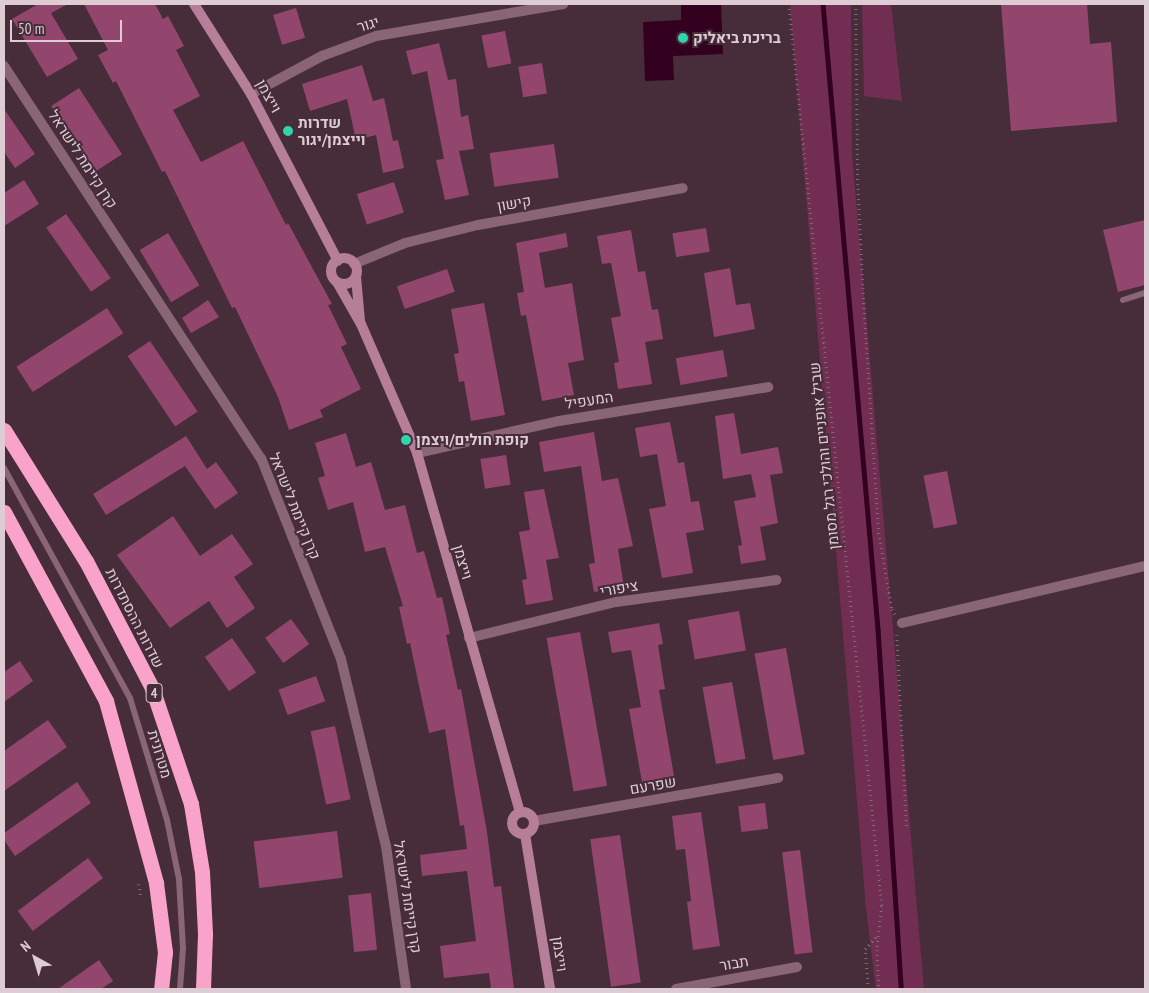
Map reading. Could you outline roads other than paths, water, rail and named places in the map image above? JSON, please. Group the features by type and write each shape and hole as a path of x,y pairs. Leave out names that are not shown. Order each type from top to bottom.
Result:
{"highway":[{"name":"שדרות ההסתדרות","path":"4,430 86,560 152,688 191,804 202,872 205,934 203,989"},
{"path":"4,512 106,701 156,883 165,952 161,989"}],"street":[{"name":"וייצמן","path":"194,4 252,94 338,260"},
{"name":"יגור","path":"252,94 322,56 376,36 562,4"},
{"name":"קרן קיימת לישראל","path":"4,66 261,458 341,659 386,846 406,989"},
{"name":"קישון","path":"354,264 405,243 478,225 683,188"},
{"path":"345,259 354,264 356,276 350,283 337,282 331,271 338,260 345,259"},
{"name":"וייצמן","path":"356,276 361,324"},
{"name":"וייצמן","path":"337,282 361,324 417,453 520,813"},
{"name":"המעפיל","path":"417,453 558,421 768,387"},
{"path":"902,624 1145,566"},
{"name":"ציפורי","path":"469,638 616,602 777,580"},
{"name":"שפרעם","path":"534,821 778,778"},
{"path":"520,813 527,813 534,821 531,831 525,834 515,831 512,824 514,818 520,813"},
{"name":"וייצמן","path":"525,834 550,989"},
{"name":"תבור","path":"676,989 797,967"}],"lane":[{"path":"1123,300 1145,293"},
{"name":"מטרונית","path":"4,468 130,698 167,820 179,879 182,948 180,989"}],"waterway":[{"path":"823,4 878,629 901,989"}],"place":[{"name":"בריכת ביאליק","path":"683,38"},
{"name":"שדרות וייצמן/יגור","path":"288,131"},
{"name":"קופת חולים/ויצמן","path":"406,440"}]}
